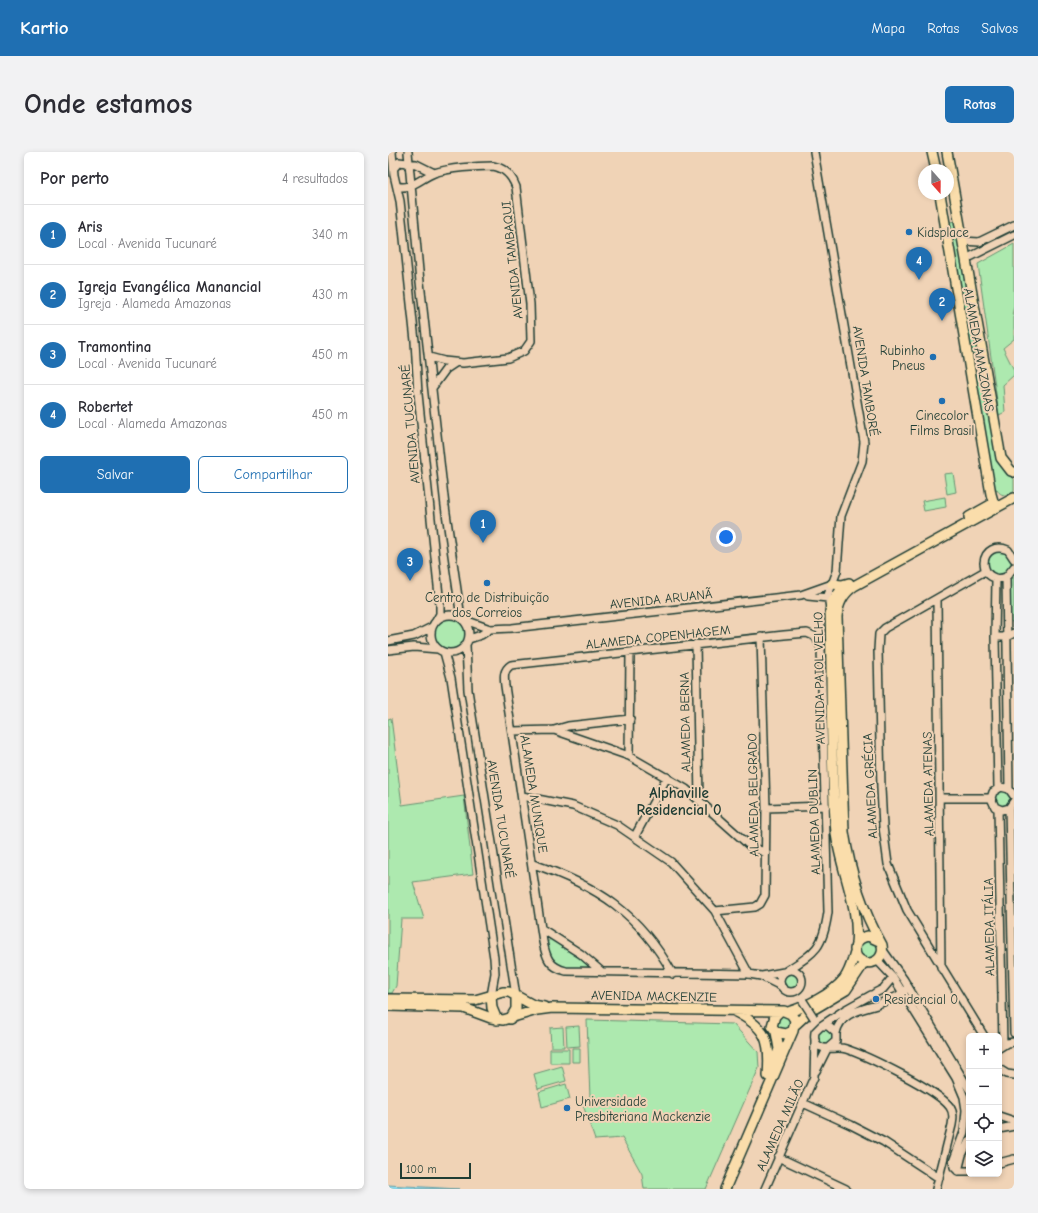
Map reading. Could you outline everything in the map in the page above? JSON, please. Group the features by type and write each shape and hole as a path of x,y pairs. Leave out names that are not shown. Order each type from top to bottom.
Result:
{"main road":[{"path":"932,152 935,164"},
{"name":"ALAMEDA AMAZONAS","path":"947,152 987,373 1000,458 1013,473"},
{"name":"ALAMEDA AMAZONAS","path":"941,200 994,506"},
{"path":"943,207 949,210 956,204"},
{"path":"944,222 952,218 959,219"},
{"path":"968,359 977,361 984,359"},
{"path":"970,372 978,369 987,373"},
{"path":"990,486 998,498 1011,499"},
{"path":"994,506 1011,499"},
{"name":"AVENIDA PAIOL VELHO","path":"772,1022 775,1016 799,1008 840,983 849,971 855,948 855,919 836,834 830,611 837,594 848,583 994,506"},
{"name":"AVENIDA PAIOL VELHO","path":"881,945 856,886 847,852 844,832 837,617 839,602 847,590 994,506"},
{"path":"832,584 838,585 848,583"},
{"path":"868,936 881,945 882,953 877,960 869,964 864,963 857,957 855,948 863,937 868,936"},
{"path":"776,1032 786,1034 809,1012 846,990 864,963"},
{"name":"AVENIDA MACKENZIE","path":"388,999 475,1000 503,992 533,1004 551,1008"},
{"path":"491,996 492,1008 497,1020"},
{"path":"510,1019 516,1009 516,996"},
{"name":"AVENIDA MACKENZIE","path":"388,1006 464,1008 497,1020 510,1019 532,1011 551,1008 757,1010 784,1012"},
{"path":"733,1010 749,1019 764,1035 770,1052 768,1076"},
{"path":"719,1189 778,1054 778,1041 772,1022 757,1010"},
{"path":"725,1189 777,1070 794,1027 794,1016 784,1012"}],"street":[{"name":"AVENIDA TUCUNARÉ","path":"392,152 400,201 415,341 418,401 440,605 440,614 434,624"},
{"name":"AVENIDA TUCUNARÉ","path":"408,152 445,506 463,619"},
{"name":"AVENIDA TAMBORÉ","path":"814,152 864,442 862,461 841,516 837,572 828,598 830,611"},
{"path":"394,168 399,162 409,163"},
{"name":"AVENIDA TAMBAQUI","path":"409,163 434,173"},
{"name":"AVENIDA TAMBAQUI","path":"411,186 434,173 498,166 509,174 516,187 529,297 532,335 524,351 508,358 455,363 429,356"},
{"path":"397,186 403,188 411,186"},
{"path":"963,241 978,242 1014,225"},
{"path":"966,259 1014,235"},
{"path":"978,242 981,252"},
{"path":"432,388 446,369 455,363"},
{"path":"1006,577 996,578 986,571 984,563 988,552 1000,548 1013,555"},
{"path":"1009,789 1011,752 1011,694 1006,637 1006,577 1014,567"},
{"name":"ALAMEDA GRÉCIA","path":"982,1033 941,968 907,910 888,864 885,848 880,788 878,639 882,631 890,624 986,571"},
{"path":"996,578 994,637 998,788"},
{"name":"AVENIDA ARUANÃ","path":"463,619 490,629 801,596 832,584"},
{"path":"801,596 828,598"},
{"name":"ALAMEDA ATENAS","path":"937,599 941,968"},
{"path":"388,641 414,636 447,615 453,615 463,619 470,633 468,642 456,653 414,647 388,650"},
{"path":"1006,622 1014,627"},
{"path":"434,624 432,639 441,651 451,678 494,962 495,973 491,996"},
{"name":"AVENIDA ARUANÃ","path":"468,642 490,629"},
{"name":"ALAMEDA COPENHAGEM","path":"511,665 807,633"},
{"name":"ALAMEDA DUBLIN","path":"785,971 803,961 820,942 826,926 828,912 822,648 816,637 807,633"},
{"path":"994,637 1006,637 1014,633"},
{"path":"414,636 414,647"},
{"name":"ALAMEDA BELGRADO","path":"715,911 750,907 760,904 765,895 766,808 760,637"},
{"name":"AVENIDA TUCUNARÉ","path":"468,642 468,690 516,996"},
{"name":"ALAMEDA BERNA","path":"696,644 699,799"},
{"path":"629,756 630,652"},
{"name":"ALAMEDA MUNIQUE","path":"511,665 506,670 504,676 548,960 555,967 566,971 673,974 749,974 762,976 781,986"},
{"path":"996,694 1011,694"},
{"path":"512,731 554,730 568,726 630,718"},
{"path":"554,730 629,756 668,777 699,799 750,846 766,853"},
{"path":"635,836 668,777"},
{"path":"1012,807 998,809 993,805 991,798 993,792 998,788 1004,787 1009,789 1014,796"},
{"path":"522,796 573,806 617,825 671,862 715,911 749,974"},
{"path":"940,798 991,798"},
{"path":"766,808 826,806"},
{"name":"ALAMEDA ITÁLIA","path":"1012,807 1014,1033"},
{"name":"ALAMEDA ITÁLIA","path":"998,809 1002,946 1002,1033"},
{"path":"533,864 574,879 616,905 642,928 661,952 673,974"},
{"path":"1000,871 1013,878"},
{"path":"542,929 582,954 602,972"},
{"path":"881,945 966,1084"},
{"path":"1002,946 1013,950"},
{"path":"877,960 893,977 956,1078 964,1097 966,1110 964,1132 953,1162 954,1167 958,1171 966,1171"},
{"path":"802,978 797,972 785,971 780,977 781,986 790,992 797,990 801,986 802,978 803,961"},
{"name":"ALAMEDA MUNIQUE","path":"762,976 785,971"},
{"path":"818,1023 883,989 893,977"},
{"path":"828,1048 834,1044 838,1024 846,1016 890,1000 902,993 908,987"},
{"path":"883,989 890,1000"},
{"path":"797,990 818,1023 828,1026 845,1049"},
{"path":"818,1023 815,1036 819,1046 845,1049 884,1066 922,1086 950,1106 953,1119 936,1189"},
{"name":"ALAMEDA MILÃO","path":"815,1036 816,1071"},
{"path":"1002,1046 1014,1042"},
{"name":"ALAMEDA MILÃO","path":"765,1189 816,1071 828,1048"},
{"path":"1002,1071 1007,1074 1014,1075"},
{"path":"803,1103 884,1142 939,1178"},
{"path":"1002,1117 1014,1121"},
{"path":"1002,1128 1014,1126"},
{"path":"958,1171 966,1147"},
{"path":"778,1157 846,1189"},
{"path":"1002,1162 1014,1159"}],"green space":[{"path":"955,221 980,350 977,355 971,353 949,225 950,222"},
{"path":"1014,244 1014,306 1012,315 1014,315 1014,339 1003,348 1014,370 1014,375 1003,385 1005,412 999,415 978,264"},
{"path":"979,372 983,378 999,464 1014,479 1014,491 1006,495 1000,494 992,481 975,375"},
{"path":"953,473 956,492 947,494 944,474"},
{"path":"945,497 946,507 924,511 922,501"},
{"path":"999,551 1008,554 1011,563 1008,572 999,575 990,572 987,563 990,554"},
{"path":"1014,575 1014,624 1008,618 1008,583"},
{"path":"447,618 453,618 463,625 466,634 465,640 459,647 453,650 447,650 437,643 434,637 434,631 441,621"},
{"path":"391,718 402,805 464,796 473,874 413,882 424,919 401,919 396,986 392,993 388,993 388,719"},
{"path":"1000,791 1006,791 1011,796 1009,805 1006,807 1000,807 995,802 995,796"},
{"path":"550,939 557,941 591,966 591,968 565,969 550,959 547,943"},
{"path":"864,940 874,941 880,950 872,961 859,956 859,946"},
{"path":"790,971 796,974 799,980 796,986 790,989 784,986 781,980 784,974"},
{"path":"780,1014 790,1015 793,1027 779,1032 774,1021"},
{"path":"587,1020 733,1024 758,1052 759,1068 706,1189 644,1189 642,1174 622,1138 595,1140 583,1105 590,1098"},
{"path":"579,1026 580,1046 567,1047 566,1027"},
{"path":"563,1027 564,1047 551,1047 550,1028"},
{"path":"828,1028 835,1037 829,1045 820,1044 818,1041 818,1033"},
{"path":"572,1048 580,1048 580,1062 572,1062"},
{"path":"550,1049 569,1049 569,1063 550,1063"},
{"path":"562,1066 566,1081 538,1089 534,1074"},
{"path":"566,1084 570,1099 542,1107 539,1092"}],"water":[{"path":"388,1185 459,1189 388,1189"}],"place":[{"name":"Kidsplace","path":"909,232"},
{"name":"Robertet","path":"919,280"},
{"name":"Igreja Evangélica Manancial","path":"942,321"},
{"name":"Rubinho Pneus","path":"933,357"},
{"name":"Cinecolor Films Brasil","path":"942,401"},
{"name":"Aris","path":"483,543"},
{"name":"Tramontina","path":"410,581"},
{"name":"Centro de Distribuição dos Correios","path":"487,583"},
{"name":"Residencial 0","path":"876,999"},
{"name":"Universidade Presbiteriana Mackenzie","path":"567,1108"}],"district":[{"name":"Alphaville Residencial 0","path":"679,802"}]}
